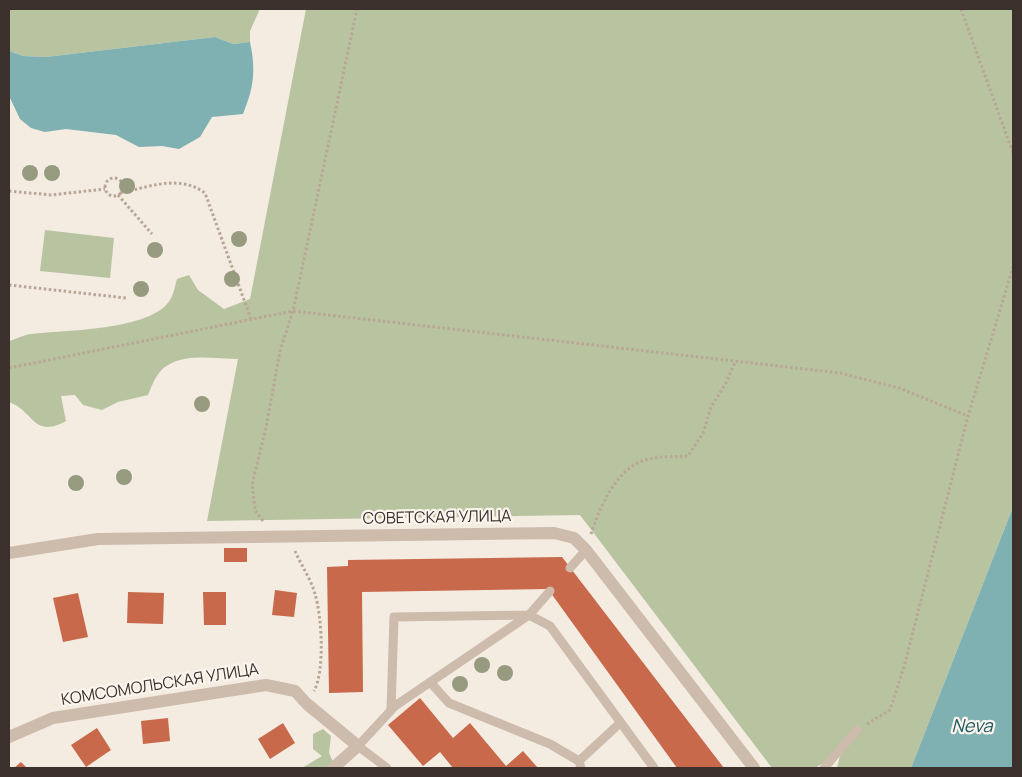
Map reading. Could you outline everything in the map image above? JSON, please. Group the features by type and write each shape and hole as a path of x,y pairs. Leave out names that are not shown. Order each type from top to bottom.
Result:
{"street":[{"name":"СОВЕТСКАЯ УЛИЦА","path":"9,553 98,540 554,533 574,538 586,550 754,768"},
{"name":"КОМСОМОЛЬСКАЯ УЛИЦА","path":"9,737 53,718 266,684 295,691 307,704 358,746"},
{"path":"333,768 358,746"}],"lane":[{"path":"570,568 586,550"},
{"path":"387,768 358,746 391,710 529,615 550,591"},
{"path":"391,710 394,617 529,615 550,626 654,768"},
{"path":"430,682 449,703 550,744 580,765 620,723"},
{"path":"824,768 856,730"}],"path":[{"path":"307,704 318,684 321,657 320,624 315,594 288,537 268,527 255,510 252,484 266,428 280,351 293,311 357,9"},
{"path":"961,9 1013,153"},
{"path":"105,189 108,180 117,178 123,186 119,194"},
{"path":"105,189 111,196 170,182 190,184 205,193 251,319"},
{"path":"9,191 51,195 105,189"},
{"path":"119,194 152,234"},
{"path":"856,730 890,710 904,667 968,416 1013,267"},
{"path":"9,285 126,298"},
{"path":"9,368 293,311 840,373 899,388 968,416"},
{"path":"586,550 597,515 626,468 648,459 688,456 703,433 711,407 725,385 734,362"}],"green space":[{"path":"9,9 258,9 259,11 250,31 250,42 233,44 215,37 46,57 23,56 9,51"},
{"path":"306,9 1013,9 1013,507 911,768 837,768 841,752 815,768 772,768 580,515 207,521 238,359 196,358 175,362 166,366 159,373 148,395 118,402 102,410 83,405 75,395 61,396 66,421 55,426 47,427 34,422 24,411 9,402 9,341 25,335 84,330 145,318 160,310 170,300 177,279 189,275 198,290 224,309 250,299"},
{"path":"45,230 114,238 110,278 40,271"},
{"path":"323,729 331,736 329,753 336,768 302,768 322,756 313,749 313,734"}],"water":[{"path":"215,37 233,44 250,42 253,79 250,95 243,114 212,117 200,137 179,149 162,146 139,147 116,135 66,129 45,132 31,128 20,119 9,96 9,51 23,56 46,57"},
{"name":"Neva","path":"1013,507 1013,768 911,768"}],"building":[{"path":"224,548 247,548 247,562 224,562"},
{"path":"562,557 724,768 677,768 548,589 362,592 363,692 329,693 327,567 348,566 348,560"},
{"path":"275,590 297,593 294,617 272,615"},
{"path":"128,592 164,593 163,624 127,623"},
{"path":"203,592 226,592 226,625 204,625"},
{"path":"78,593 88,637 63,642 53,598"},
{"path":"420,698 453,738 470,723 506,766 523,751 538,768 453,768 440,752 423,766 388,725"},
{"path":"168,718 170,741 143,744 141,721"},
{"path":"283,723 295,743 270,759 258,739"},
{"path":"97,728 111,750 86,767 71,745"},
{"path":"21,762 27,768 14,768"}]}
